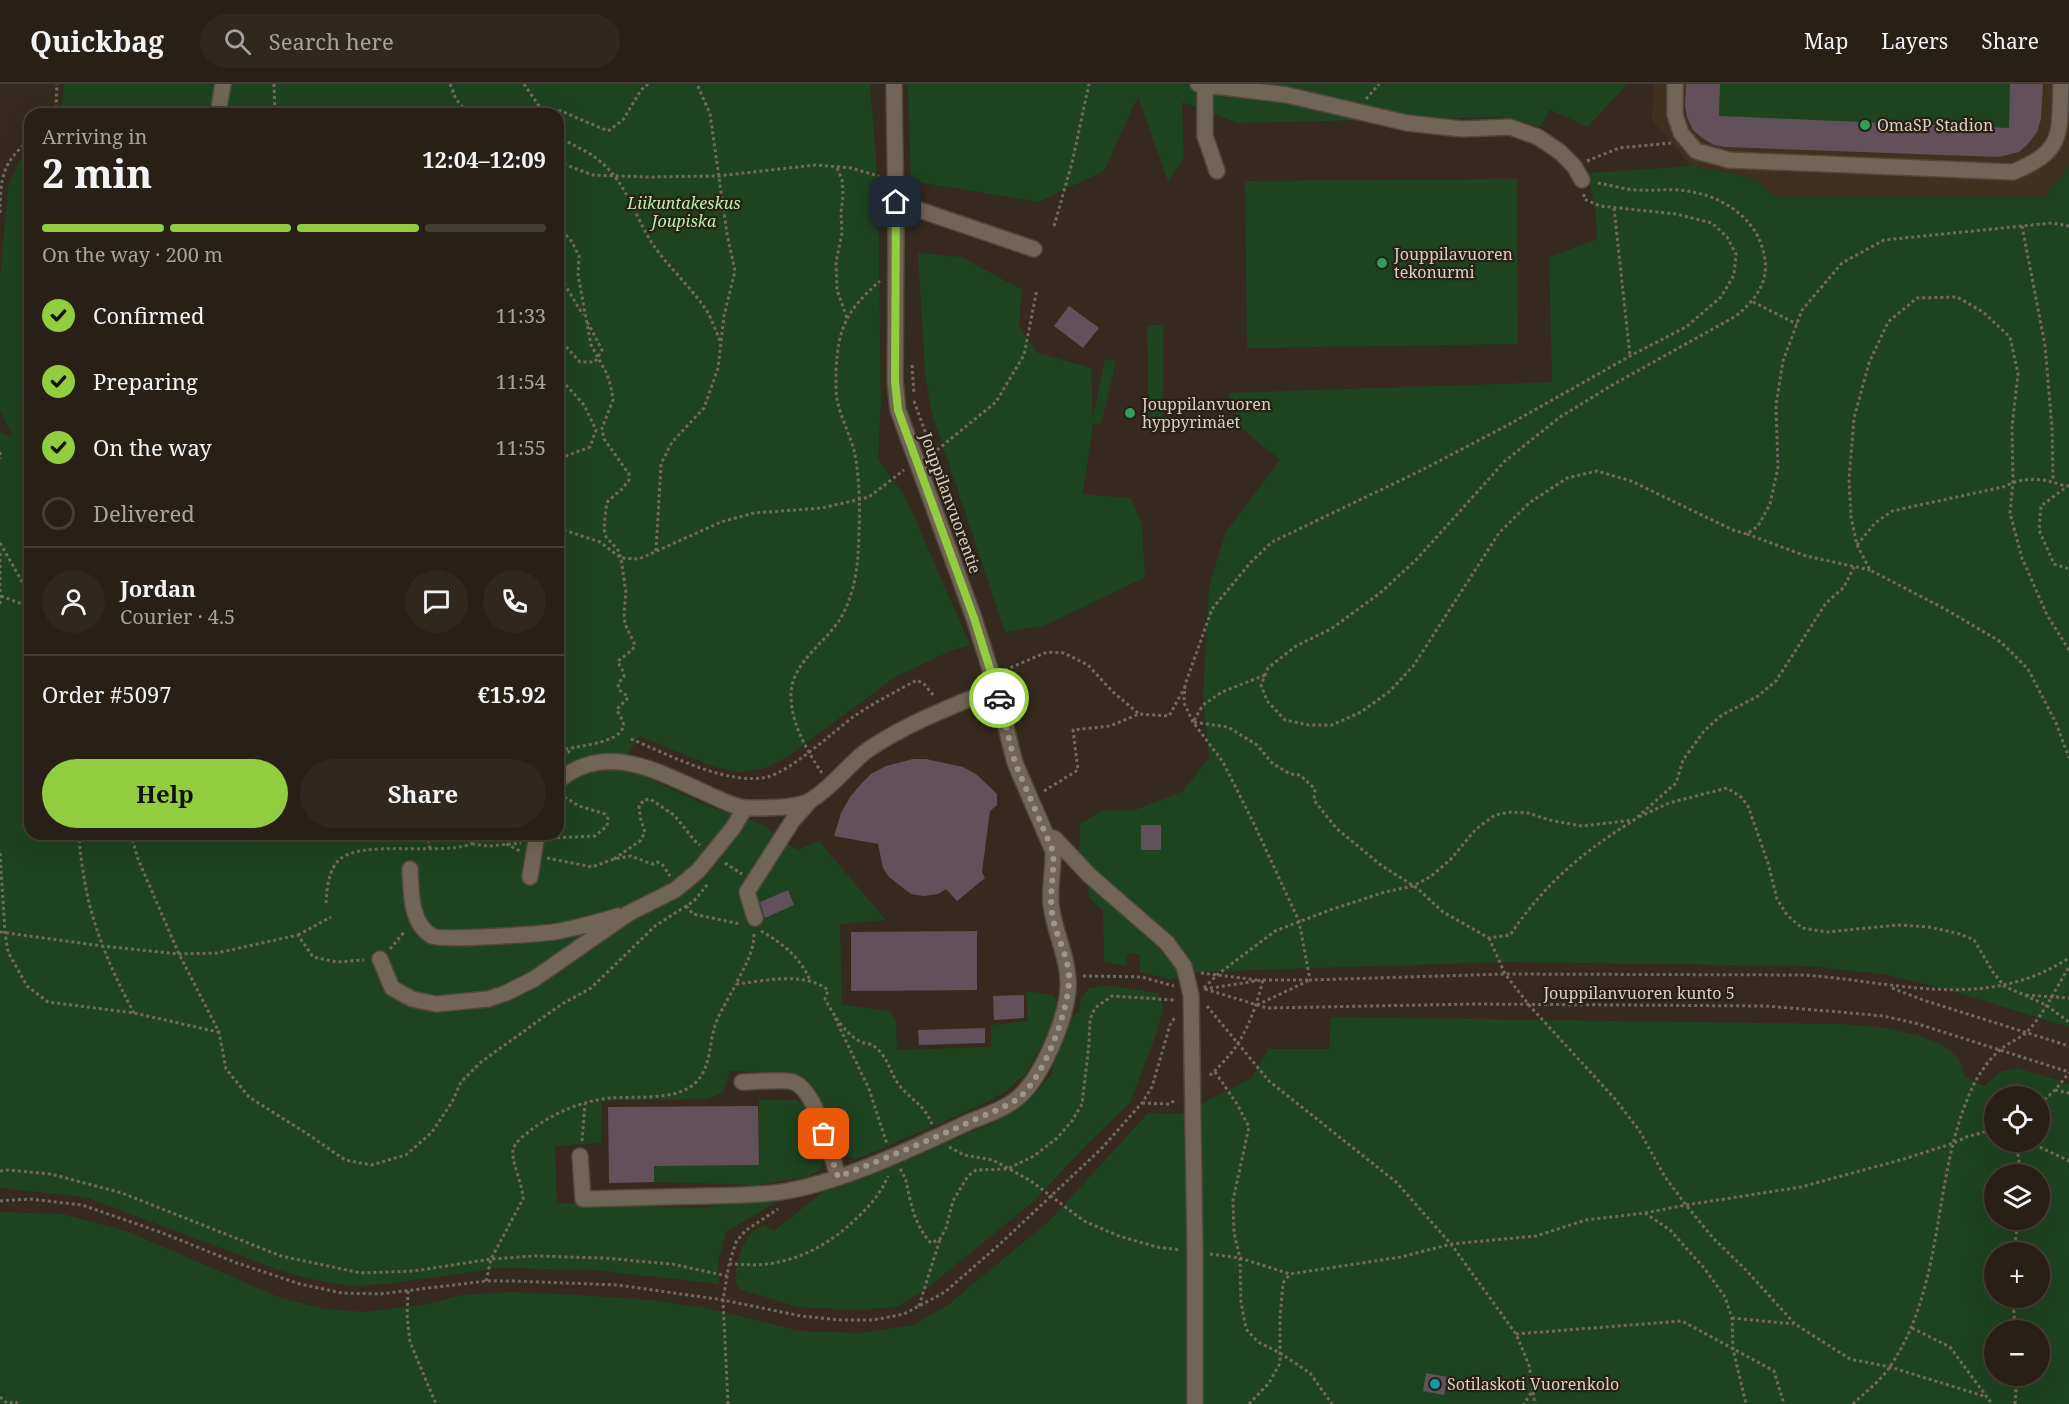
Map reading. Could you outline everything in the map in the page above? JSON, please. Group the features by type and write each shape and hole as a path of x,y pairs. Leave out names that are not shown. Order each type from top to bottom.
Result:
{"street":[{"path":"219,108 223,84"},
{"name":"Jouppilanvuorentie","path":"894,84 895,381 898,410 974,618 996,688 1015,763 1053,851 1050,902 1069,975"},
{"path":"1675,84 1675,115 1681,133 1696,151 1729,159 2013,172 2032,165 2049,152 2059,135 2061,84"},
{"path":"1217,171 1205,136 1201,85 1287,95 1407,123 1462,129 1510,127 1538,137 1560,152 1574,166 1582,180"},
{"path":"896,202 1034,249"},
{"path":"751,922 747,892 793,820 810,801 868,750 944,710 996,688"},
{"path":"564,780 569,772 585,764 606,761 641,764 745,808 781,808 810,801"},
{"path":"380,959 392,988 412,999 436,1005 488,999 506,993 534,979 632,912 676,888 717,859 745,808"},
{"path":"1045,835 1055,839 1089,875 1167,943 1184,966 1193,993 1195,1404"},
{"path":"530,877 537,840"},
{"path":"410,869 412,899 419,924 432,936 455,939 558,931 632,912"},
{"path":"580,1155 583,1199 786,1191 838,1177 938,1136 1019,1097 1035,1081 1048,1057 1067,999 1069,975"},
{"path":"742,1082 793,1082 806,1091 817,1113 838,1177"}],"path":[{"path":"56,108 57,84"},
{"path":"274,84 275,108"},
{"path":"450,84 456,99 463,108"},
{"path":"525,84 539,108"},
{"path":"564,112 608,131 623,120 641,90 648,84"},
{"path":"656,551 661,464 672,442 705,408 718,368 724,316 735,271 727,234 710,114 697,84"},
{"path":"1054,226 1072,163 1089,84"},
{"path":"1574,166 1619,148 1670,144 1681,133"},
{"path":"564,140 583,149 602,162 625,190 653,244 707,312 721,342"},
{"path":"0,213 3,174 14,153 24,145"},
{"path":"564,164 593,175 614,176 718,176 815,165 851,168 895,180"},
{"path":"836,167 842,180 843,196 842,233 836,262 837,290 847,318"},
{"path":"1029,799 1078,770 1073,730 1110,726 1139,714 1169,716 1185,686 1212,609 1251,562 1272,542 1420,471 1508,425 1686,327 1721,297 1734,275 1736,254 1726,237 1712,223 1676,214 1600,206 1584,199 1582,180 1637,190 1680,190 1712,197 1734,208 1761,241 1766,265 1765,277 1753,302 1736,316 1560,417 1504,460 1416,560 1380,593 1331,629 1296,646 1268,668 1261,686 1267,700 1285,720 1309,725 1332,725 1361,712 1390,691 1414,665 1499,533 1529,503 1567,478 1597,471 1631,481 1701,515 1806,556 1870,570 1946,609 2001,642 2028,669 2056,723 2069,758"},
{"path":"1614,208 1630,356"},
{"path":"1747,534 1758,526 1770,504 1778,467 1776,405 1783,361 1802,310 1842,263 1884,240 2052,223 2069,226"},
{"path":"2022,226 2045,345 2052,428 2053,482"},
{"path":"564,232 579,256 578,275 591,345 607,374 613,400 602,428 604,439 629,474 629,480 608,501 604,529 606,537 618,550 621,558 626,593 625,624 635,645 618,661 624,673 618,684 619,690 628,698 617,709 623,723 619,734 602,742 564,749"},
{"path":"829,784 798,730 791,699 793,680 809,654 839,621 849,602 858,558 859,499 854,450 838,405 837,345 847,318 866,294 895,269"},
{"path":"564,283 602,350 595,362 580,362 564,345"},
{"path":"937,450 996,402 1024,355 1037,289"},
{"path":"1870,570 1857,545 1851,517 1849,480 1854,418 1869,363 1888,322 1917,298 1957,297 1983,312 2010,337 2018,374 2012,427 2013,482 2010,513 2022,558 2047,615 2069,650"},
{"path":"1753,302 1797,324"},
{"path":"912,359 914,402 926,436"},
{"path":"564,383 584,405 597,430 590,447 564,457"},
{"path":"0,452 0,459"},
{"path":"564,530 600,542 621,558 639,559 721,522 754,513 822,508 869,497 917,460"},
{"path":"1857,545 1875,523 1892,511 2003,487 2034,477 2067,486"},
{"path":"2067,486 2041,506 2039,530 2054,564 2069,569"},
{"path":"0,543 24,585 24,604 1,596"},
{"path":"0,553 0,604"},
{"path":"0,1201 30,1199 82,1205 160,1232 237,1263 300,1284 342,1293 380,1294 486,1281 513,1281 618,1285 723,1300 801,1316 842,1320 873,1320 904,1314 945,1292 1101,1149 1142,1103 1152,1086 1170,1025 1193,993 1275,931 1385,892 1413,886 1437,872 1476,829 1496,815 1511,812 1528,813 1549,820 1582,826 1634,820 1676,783 1683,759 1704,731 1722,715 1758,696 1776,681 1826,603 1844,587 1854,567"},
{"path":"1001,671 1047,652 1064,653 1088,665 1112,691 1139,714"},
{"path":"1193,722 1203,705 1222,692 1265,675"},
{"path":"632,739 712,772 741,778 767,777 791,764 878,700 916,680 924,684 944,710"},
{"path":"1185,686 1184,703 1193,722 1223,762 1299,921 1310,980"},
{"path":"1193,722 1228,727 1257,745 1272,763 1290,774 1300,775 1316,789 1314,800 1336,828 1382,866 1413,886 1443,912 1490,938 1510,935 1526,910 1553,881 1595,845 1634,820 1669,803 1727,788 1741,796 1748,806 1768,863 1776,899 1787,915 1802,928 1827,932 1898,925 1929,927 1960,934 1974,940 2004,986 2046,1005 2069,1022"},
{"path":"564,756 575,746"},
{"path":"564,792 579,806 605,814 608,819 607,826 594,836 564,837"},
{"path":"614,859 640,841 645,832 639,806 644,800 650,799 674,814 695,841 717,859 741,873 751,885"},
{"path":"79,840 84,880 102,946 134,1013"},
{"path":"133,840 138,859 179,954 219,1032 226,1069 249,1097 345,1160 371,1165 406,1155 432,1132 452,1102 461,1082 481,1062 553,1010 591,988 655,926 694,901 711,881"},
{"path":"428,840 430,849"},
{"path":"472,844 478,840"},
{"path":"326,903 328,880 340,859 360,850 451,848 472,844 489,846 524,840"},
{"path":"506,844 534,856 592,867 631,856 652,864 657,862 662,864 693,914 751,922"},
{"path":"0,853 2,933 8,952 27,986 48,1002 134,1013 219,1032"},
{"path":"298,936 313,957 337,962 380,959 405,934 412,899"},
{"path":"2,933 179,954 217,953 298,936 331,917"},
{"path":"486,1281 491,1259 523,1199 523,1189 513,1159 513,1151 517,1142 560,1112 609,1098 657,1096 680,1091 694,1084 706,1068 716,1021 750,957 754,943 754,928 791,951 804,965 811,981"},
{"path":"1490,938 1505,974 1529,1005 1621,1107 1639,1130 1665,1177 1686,1205 1713,1238 1746,1270 1795,1324 1850,1359 1890,1367 1987,1397"},
{"path":"1184,966 1202,974 1263,980 1505,974 1803,975 1847,978 1888,986 1965,991 2004,986 2052,968 2069,958"},
{"path":"1852,1404 1890,1367 1912,1328 1930,1270 1942,1196 1954,1143 1969,1096 1982,1069 1999,1051 2026,1033 2069,967"},
{"path":"1069,975 1142,977 1193,993 1269,1081 1396,1182 1451,1244 1516,1334 1529,1365 1535,1404"},
{"path":"736,984 785,979 811,981 828,990 825,999 869,1089 891,1156 905,1176 916,1221 931,1243 939,1239"},
{"path":"918,1308 953,1201 968,1176 976,1170 1007,1169 1034,1156 1057,1138 1072,1121 1082,1104 1090,1019 1099,1004 1112,996 1193,993 1263,980"},
{"path":"1142,1103 1169,1104 1193,1091 1215,1072 1238,1046 1246,1032 1257,1005 1263,980"},
{"path":"1257,1005 1310,980"},
{"path":"1888,986 1923,1000 2069,1046"},
{"name":"Jouppilanvuoren kunto 5","path":"1193,993 1267,1008 1529,1005 1765,1006 1861,1014 1915,1023 2069,1072"},
{"path":"2021,994 2069,998"},
{"path":"833,1013 851,1034 861,1042 871,1044 885,1056 898,1083 927,1111 942,1144 964,1155 993,1160 1052,1195 1084,1221 1102,1228 1156,1247 1240,1258 1290,1274 1401,1257 1451,1244 1536,1236 1586,1220 1645,1213 1801,1187 1839,1178 1984,1132"},
{"path":"1215,1072 1249,1127 1233,1200 1234,1233 1240,1258 1241,1302 1246,1329 1258,1342 1280,1353 1310,1374 1332,1404"},
{"path":"2050,1095 2069,1072"},
{"path":"2055,1090 2069,1094"},
{"path":"580,1155 585,1104"},
{"path":"2050,1152 2069,1161"},
{"path":"729,1264 767,1264 797,1257 827,1244 854,1221 878,1195 887,1178 891,1156"},
{"path":"0,1171 51,1174 122,1193 281,1256 361,1273 414,1270 491,1259 534,1256 603,1258 672,1264 727,1276"},
{"path":"728,1404 723,1300 729,1264 736,1242 746,1232 784,1205"},
{"path":"1645,1213 1670,1230 1704,1268 1725,1297 1732,1318 1733,1349 1746,1404"},
{"path":"1249,1404 1269,1383 1280,1363 1283,1283 1290,1274"},
{"path":"408,1291 406,1315 410,1342 436,1404"},
{"path":"1732,1318 1795,1324"},
{"path":"1516,1334 1682,1321 1774,1371 1784,1404"},
{"path":"1912,1328 1950,1347 1992,1404"},
{"path":"2015,1404 2016,1386"},
{"path":"1524,1404 1533,1390"},
{"path":"0,1397 7,1403 16,1402 17,1404"}],"shaded area":[{"path":"1654,84 2069,84 2069,165 2045,198 1776,198 1754,178 1691,166 1652,120"}],"green space":[{"name":"Liikuntakeskus Joupiska","path":"64,84 870,84 878,185 881,402 878,460 906,498 970,645 953,650 895,677 787,757 766,768 740,772 714,767 640,736 620,765 708,806 762,824 797,850 819,841 886,920 840,924 842,1005 890,1011 896,1022 897,1050 991,1047 991,1025 1028,1021 1026,991 1053,995 1058,1003 1055,1021 1025,1075 1003,1093 973,1109 855,1160 840,1151 817,1101 801,1078 783,1073 730,1071 723,1093 707,1099 602,1101 601,1143 555,1146 557,1203 702,1208 786,1196 726,1232 718,1262 719,1284 593,1270 501,1268 386,1284 349,1286 279,1270 85,1197 0,1188 0,432 13,437 0,410 0,280 8,186 20,160 24,157 24,840 564,840 564,108 62,108"},
{"path":"908,84 1627,84 1588,127 1550,110 1540,127 1506,117 1238,123 1182,102 1184,157 1168,182 1138,96 1104,171 1038,202 911,181"},
{"name":"OmaSP Stadion","path":"1686,84 2043,84 2040,121 2031,140 2024,148 1999,157 1725,147 1703,139 1691,125 1686,107"},
{"path":"2069,165 2069,1027 1945,989 1883,974 1807,966 1504,962 1197,972 1170,979 1140,972 1140,955 1128,953 1125,966 1104,962 1103,910 1089,898 1087,871 1079,854 1080,824 1101,811 1135,810 1183,791 1209,758 1203,697 1209,587 1225,533 1280,460 1241,428 1229,393 1552,382 1549,257 1597,239 1596,215 1588,173 1691,166 1754,178 1777,198 2045,198"},
{"name":"Jouppilavuoren tekonurmi","path":"1517,179 1518,344 1247,348 1245,181"},
{"path":"918,253 962,257 1022,290 1019,327 1038,353 1091,368 1093,419 1105,359 1116,361 1101,424 1093,423 1083,494 1131,498 1142,524 1145,577 1044,626 1005,632 931,411 925,372"},
{"path":"1147,325 1163,325 1163,426 1149,427"},
{"path":"1105,985 1158,993 1163,1008 1157,1032 1130,1103 1088,1143 1034,1201 925,1290 896,1307 858,1310 798,1307 739,1289 735,1282 739,1256 746,1241 756,1229 764,1225 774,1231 829,1187 889,1166 991,1124 1031,1098 1051,1075 1059,1044 1071,1018 1079,1011 1081,998 1089,988"},
{"path":"1331,1017 1842,1024 1905,1032 1937,1043 1950,1050 1959,1060 1965,1077 1984,1086 2000,1072 2017,1068 2069,1084 2069,1404 0,1404 0,1212 63,1214 129,1232 281,1298 324,1309 366,1312 428,1304 461,1295 510,1292 578,1295 650,1300 706,1308 799,1331 860,1333 914,1325 949,1304 1049,1221 1148,1113 1181,1114 1252,1078 1268,1049 1329,1049"},
{"path":"759,1100 796,1100 807,1109 824,1161 819,1170 807,1177 756,1185 654,1182 654,1166 759,1165"}],"building":[{"path":"1686,84 1720,84 1719,116 2009,128 2010,84 2043,84 2041,119 2037,132 2019,152 1999,157 1714,145 1693,130 1687,117"},
{"path":"1069,306 1099,328 1083,348 1054,326"},
{"path":"913,759 926,759 963,767 976,774 997,794 997,805 990,811 982,872 985,878 957,901 946,889 938,894 924,896 911,894 889,877 883,868 878,844 834,836 841,813 850,797 871,774 886,766"},
{"path":"1141,825 1161,825 1161,850 1141,850"},
{"path":"788,890 794,905 765,918 760,902"},
{"path":"977,931 977,990 851,991 851,932"},
{"path":"1024,995 1024,1018 994,1020 993,996"},
{"path":"985,1028 985,1043 919,1045 918,1030"},
{"path":"758,1106 759,1165 654,1166 654,1182 609,1183 608,1107"},
{"name":"Sotilaskoti Vuorenkolo","path":"1426,1373 1448,1377 1444,1395 1423,1391"}],"way so far":[{"path":"824,1134 838,1177 1000,1108 1019,1097 1035,1081 1048,1057 1067,999 1069,975 1050,902 1053,851 1015,763 999,698"}],"place":[{"name":"OmaSP Stadion","path":"1865,125"},
{"name":"Jouppilavuoren tekonurmi","path":"1382,263"},
{"name":"Jouppilanvuoren hyppyrimäet","path":"1130,413"},
{"name":"Sotilaskoti Vuorenkolo","path":"1435,1384"}],"route":[{"path":"896,202 895,381 898,410 974,618 999,698"}]}
